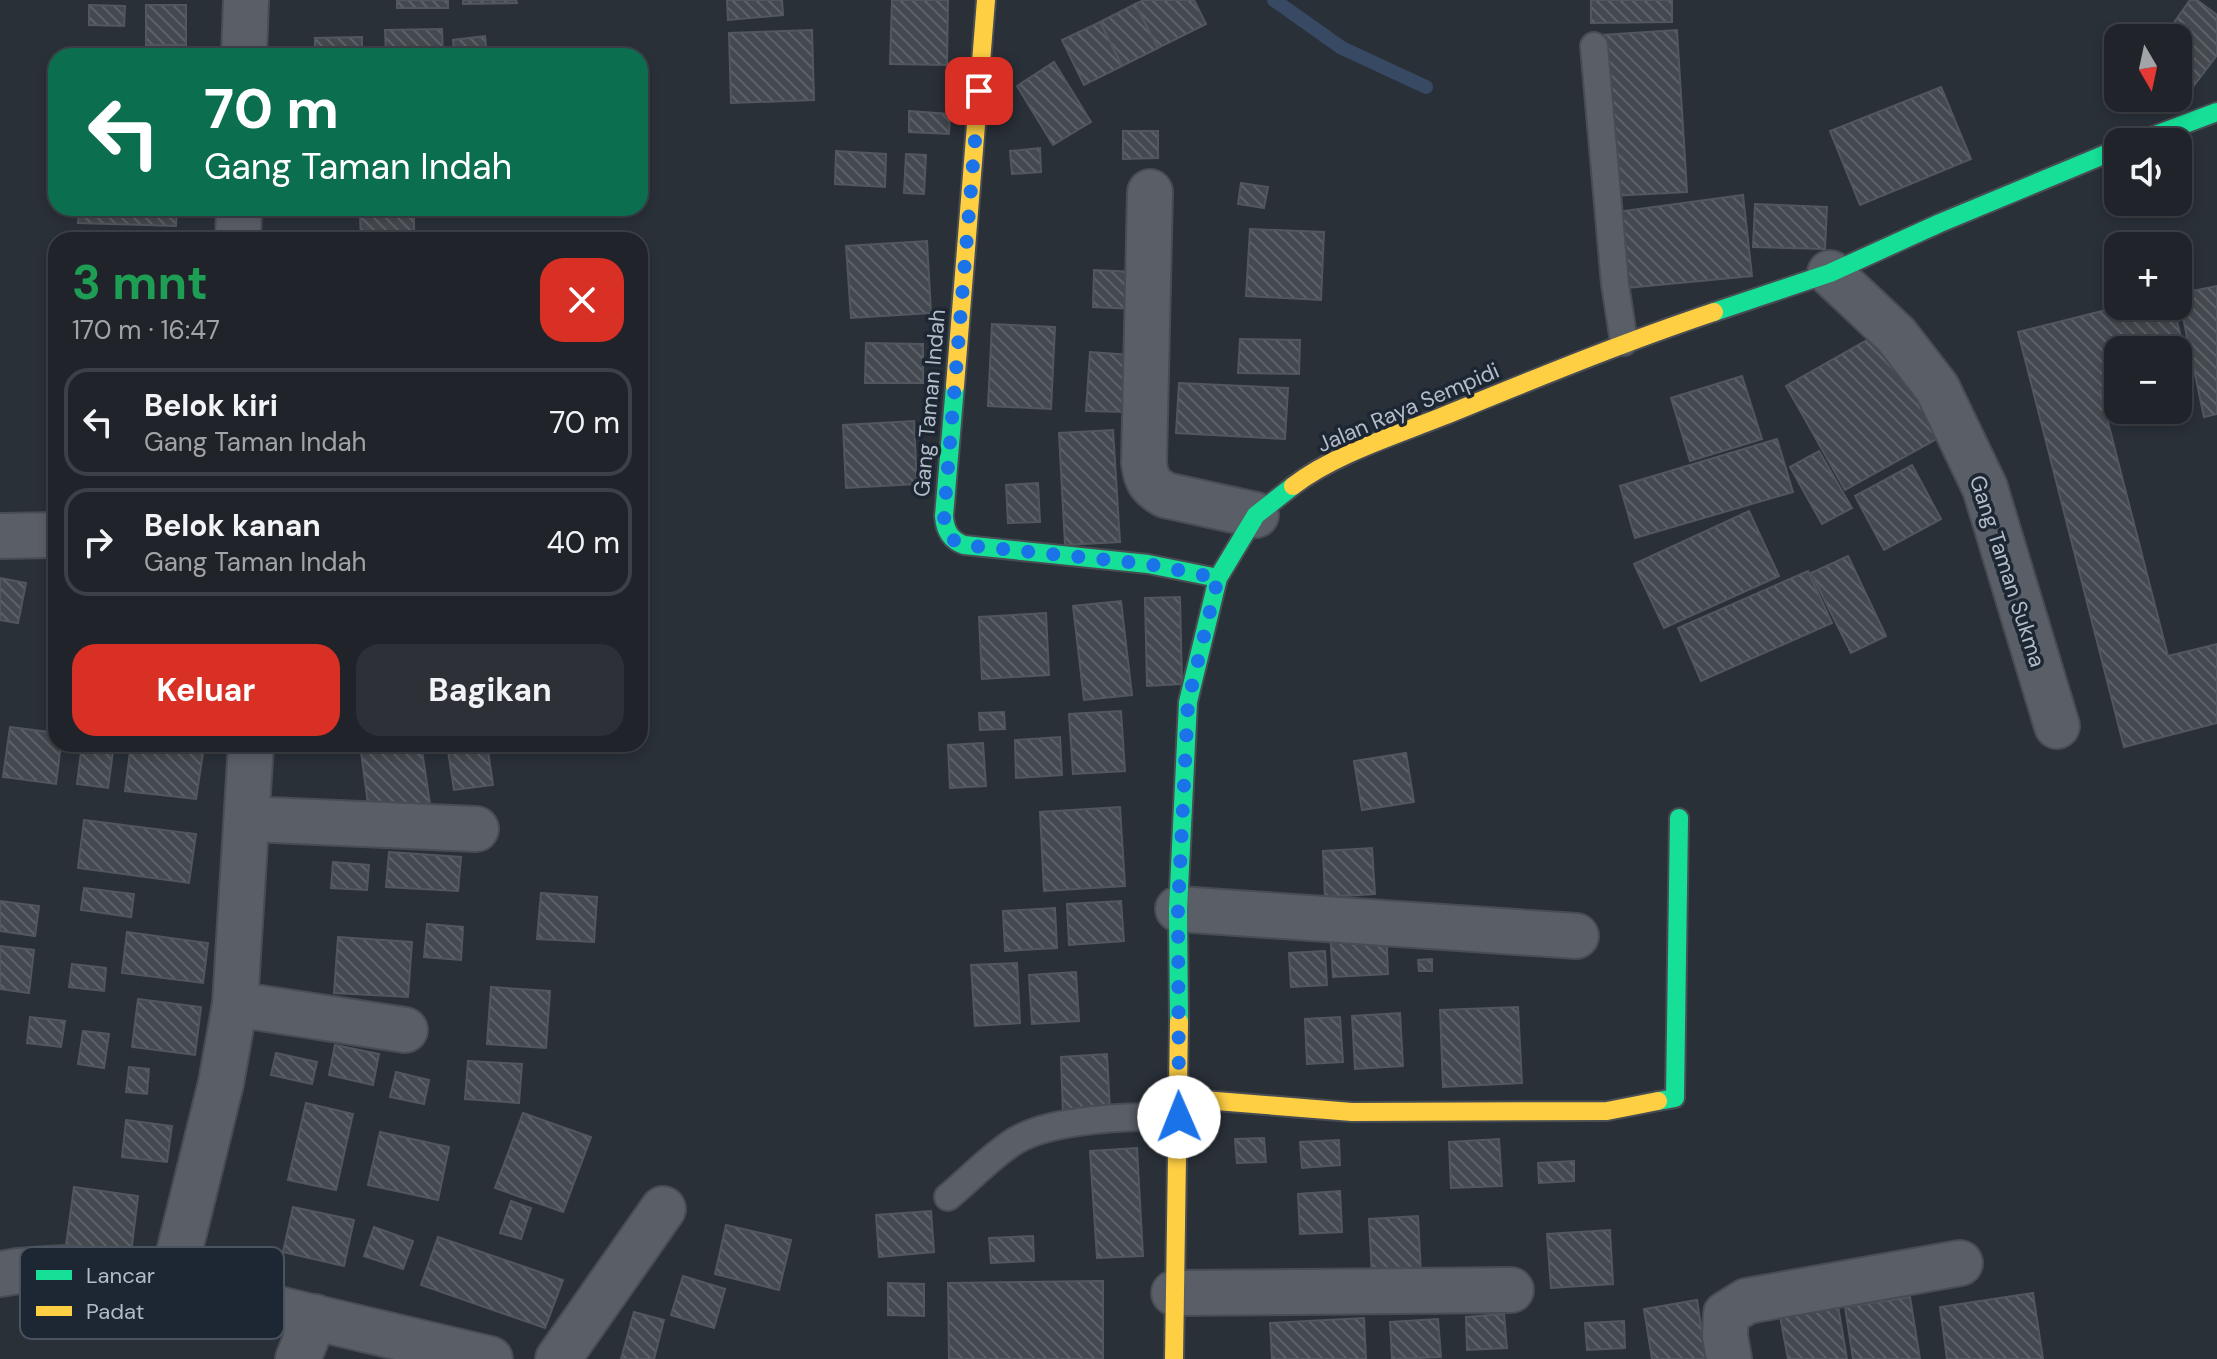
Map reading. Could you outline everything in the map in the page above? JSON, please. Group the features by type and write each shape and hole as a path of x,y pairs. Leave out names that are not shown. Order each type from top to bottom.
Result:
{"main road":[{"name":"Gang Taman Indah","path":"986,0 944,516 948,535 964,545 1148,564 1218,578"},
{"path":"2174,128 2217,112"},
{"name":"Jalan Raya Sempidi","path":"1174,1359 1179,1108 1178,909 1188,702 1218,578 1256,515 1306,476 1362,450 1624,342 1830,273 2104,155"},
{"path":"1179,1108 1368,1112 1607,1111 1675,1098 1679,818"}],"street":[{"path":"244,48 246,0"},
{"path":"1150,192 1145,479 1165,495 1256,515"},
{"name":"Gang Taman Sukma","path":"1830,273 1896,335 1937,388 1985,488 2057,726"},
{"path":"0,536 48,535"},
{"path":"180,1247 221,1083 235,1004 251,752"},
{"path":"248,819 476,829"},
{"path":"1178,909 1576,936"},
{"path":"235,1004 405,1030"},
{"path":"558,1359 663,1209"},
{"path":"1729,1359 1725,1336 1726,1314 1747,1301 1960,1263"},
{"path":"0,1274 20,1271"},
{"path":"1174,1293 1511,1290"},
{"path":"284,1310 489,1359"},
{"path":"298,1359 315,1317"}],"lane":[{"path":"1594,46 1615,284 1624,342"},
{"path":"948,1197 1016,1140 1052,1128 1179,1108"}],"building":[{"path":"397,0 448,0 448,8 397,8"},
{"path":"463,0 516,0 517,3 463,4"},
{"path":"727,0 782,0 783,15 728,20"},
{"path":"892,0 948,0 947,65 890,64"},
{"path":"1144,0 1194,0 1206,24 1158,48 1135,4"},
{"path":"1591,0 1672,0 1672,22 1591,23"},
{"path":"2190,0 2197,0 2217,15 2217,55 2192,88 2192,24 2173,24"},
{"path":"1135,4 1158,48 1122,66 1100,22"},
{"path":"89,5 125,6 124,26 89,25"},
{"path":"146,5 186,5 186,45 146,45"},
{"path":"1100,22 1122,66 1084,85 1062,40"},
{"path":"442,29 443,48 386,48 385,30"},
{"path":"812,30 814,100 731,103 729,33"},
{"path":"1677,30 1687,192 1611,196 1602,35"},
{"path":"485,36 486,48 454,48 453,40"},
{"path":"362,37 362,48 315,48 315,38"},
{"path":"1054,62 1091,122 1053,145 1017,86"},
{"path":"1941,87 1971,159 1860,205 1830,131"},
{"path":"909,111 950,114 949,134 909,132"},
{"path":"1123,131 1158,131 1158,158 1123,159"},
{"path":"1040,148 1041,172 1012,174 1010,151"},
{"path":"836,151 886,154 885,187 835,184"},
{"path":"906,154 926,155 924,194 904,193"},
{"path":"1241,183 1268,187 1264,208 1238,204"},
{"path":"1743,195 1752,276 1627,288 1616,212"},
{"path":"1755,204 1827,207 1825,249 1753,247"},
{"path":"78,216 177,216 176,226 78,223"},
{"path":"360,216 414,216 414,232 361,232"},
{"path":"1250,229 1324,232 1321,300 1246,296"},
{"path":"927,241 931,313 851,318 846,246"},
{"path":"1094,270 1137,272 1135,309 1093,307"},
{"path":"2217,286 2217,414 2204,417 2192,360 2192,336 2187,336 2183,320 2192,320 2192,291"},
{"path":"2104,310 2104,320 2177,320 2181,336 2104,336 2104,390 2100,391 2104,424 2108,424 2168,656 2217,644 2217,723 2124,747 2018,332"},
{"path":"992,324 1055,327 1051,409 988,406"},
{"path":"1881,332 1940,437 1845,490 1786,386"},
{"path":"1240,339 1300,340 1299,374 1238,373"},
{"path":"866,343 923,344 923,383 865,383"},
{"path":"1090,352 1131,355 1127,412 1086,411"},
{"path":"1742,376 1762,439 1690,461 1671,398"},
{"path":"1179,383 1288,388 1285,439 1176,433"},
{"path":"914,421 917,484 846,488 843,425"},
{"path":"1113,430 1120,542 1065,545 1059,433"},
{"path":"1777,439 1793,492 1635,538 1620,486"},
{"path":"1819,451 1852,508 1822,524 1790,467"},
{"path":"1912,465 1941,519 1884,550 1855,496"},
{"path":"1038,483 1040,522 1008,523 1006,485"},
{"path":"1749,511 1779,576 1664,628 1634,564"},
{"path":"1848,556 1886,636 1851,653 1811,573"},
{"path":"1808,571 1832,623 1701,681 1678,628"},
{"path":"0,578 26,583 18,623 0,620"},
{"path":"1180,597 1182,684 1147,686 1145,598"},
{"path":"1121,601 1132,695 1084,700 1073,606"},
{"path":"1046,613 1049,675 982,679 979,617"},
{"path":"1121,711 1125,771 1073,774 1069,714"},
{"path":"1004,712 1005,729 980,730 979,713"},
{"path":"10,727 48,732 48,752 60,752 56,784 3,777"},
{"path":"1060,737 1062,775 1016,778 1015,740"},
{"path":"983,743 986,786 950,788 948,745"},
{"path":"81,752 113,752 108,788 77,784"},
{"path":"130,752 203,753 196,799 125,791"},
{"path":"361,752 422,752 430,804 369,812"},
{"path":"448,752 488,752 493,785 454,790"},
{"path":"1406,753 1414,802 1362,810 1354,761"},
{"path":"1120,807 1125,886 1044,891 1040,812"},
{"path":"84,820 196,834 189,883 78,868"},
{"path":"1372,848 1375,894 1325,897 1323,851"},
{"path":"389,852 461,857 458,891 386,887"},
{"path":"333,862 369,865 367,890 331,888"},
{"path":"84,888 134,894 131,917 81,910"},
{"path":"541,893 597,897 594,942 537,939"},
{"path":"0,901 39,906 35,936 0,931"},
{"path":"1121,901 1124,941 1069,945 1067,904"},
{"path":"1055,908 1057,948 1005,951 1003,911"},
{"path":"427,924 463,927 461,960 424,957"},
{"path":"1386,927 1388,974 1333,977 1330,931"},
{"path":"127,932 208,943 203,983 122,973"},
{"path":"338,937 412,942 408,997 334,993"},
{"path":"0,946 34,950 29,993 0,989"},
{"path":"1325,951 1327,985 1291,987 1289,953"},
{"path":"1432,959 1432,971 1419,971 1418,960"},
{"path":"1017,963 1020,1023 975,1026 971,965"},
{"path":"72,964 106,968 104,991 69,987"},
{"path":"1076,972 1079,1021 1032,1024 1029,975"},
{"path":"491,987 550,991 546,1048 487,1044"},
{"path":"138,999 201,1007 195,1055 132,1047"},
{"path":"1518,1007 1522,1083 1443,1087 1440,1010"},
{"path":"1400,1013 1403,1066 1355,1069 1352,1016"},
{"path":"30,1017 65,1021 61,1047 27,1043"},
{"path":"1340,1017 1343,1062 1307,1064 1305,1019"},
{"path":"83,1031 109,1034 104,1068 78,1064"},
{"path":"335,1045 379,1054 373,1085 329,1075"},
{"path":"276,1053 317,1062 312,1084 271,1075"},
{"path":"1107,1054 1110,1112 1063,1114 1061,1057"},
{"path":"468,1061 522,1064 519,1103 465,1099"},
{"path":"129,1067 149,1069 147,1094 126,1092"},
{"path":"396,1072 429,1080 424,1104 390,1097"},
{"path":"306,1103 353,1114 336,1190 288,1180"},
{"path":"523,1113 591,1137 563,1212 495,1188"},
{"path":"126,1120 172,1126 167,1162 122,1157"},
{"path":"380,1132 449,1147 438,1200 368,1185"},
{"path":"1264,1138 1266,1162 1237,1163 1235,1139"},
{"path":"1499,1139 1502,1186 1451,1188 1449,1142"},
{"path":"1339,1140 1340,1165 1302,1168 1300,1142"},
{"path":"1137,1148 1143,1256 1097,1258 1090,1151"},
{"path":"1574,1161 1574,1181 1539,1183 1538,1163"},
{"path":"74,1187 138,1196 132,1247 66,1246"},
{"path":"1340,1191 1342,1232 1300,1234 1298,1194"},
{"path":"511,1201 531,1208 521,1239 500,1233"},
{"path":"293,1207 354,1220 344,1266 284,1252"},
{"path":"931,1211 934,1252 879,1257 876,1215"},
{"path":"1418,1216 1421,1274 1372,1277 1369,1219"},
{"path":"726,1225 791,1240 779,1290 715,1274"},
{"path":"374,1227 413,1241 403,1269 364,1256"},
{"path":"1610,1230 1613,1284 1551,1288 1547,1234"},
{"path":"1033,1236 1034,1261 991,1263 989,1238"},
{"path":"438,1237 563,1280 545,1328 421,1285"},
{"path":"683,1276 725,1289 714,1328 671,1315"},
{"path":"1103,1281 1103,1359 949,1359 948,1283"},
{"path":"888,1283 924,1284 924,1316 888,1315"},
{"path":"2033,1293 2043,1359 1947,1359 1940,1307"},
{"path":"1910,1297 1920,1359 1853,1359 1845,1307"},
{"path":"1697,1300 1706,1359 1652,1359 1644,1309"},
{"path":"1838,1306 1847,1359 1788,1359 1780,1316"},
{"path":"634,1312 664,1320 654,1359 621,1359"},
{"path":"1504,1314 1507,1348 1467,1350 1466,1317"},
{"path":"1364,1318 1366,1359 1272,1359 1270,1323"},
{"path":"1438,1319 1441,1357 1392,1359 1390,1322"},
{"path":"1624,1321 1625,1348 1587,1350 1585,1323"}],"waterway":[{"path":"1274,0 1342,48 1426,87"}],"traffic: fast":[{"path":"2174,128 2217,112"},
{"path":"1714,312 1830,273 2104,155"},
{"path":"955,386 944,516 947,530 955,540 964,545 1148,564 1218,578"},
{"path":"1179,1022 1178,909 1188,702 1218,578 1256,515 1293,486"},
{"path":"1658,1101 1675,1098 1679,818"}],"traffic: slow":[{"path":"955,386 986,0"},
{"path":"1293,486 1326,465 1364,447 1611,349 1714,312"},
{"path":"1174,1359 1179,1022"},
{"path":"1179,1098 1352,1112 1607,1111 1658,1101"}],"route":[{"path":"979,91 944,516 948,535 964,545 1148,564 1218,578 1188,702 1178,909 1179,1117"}]}
